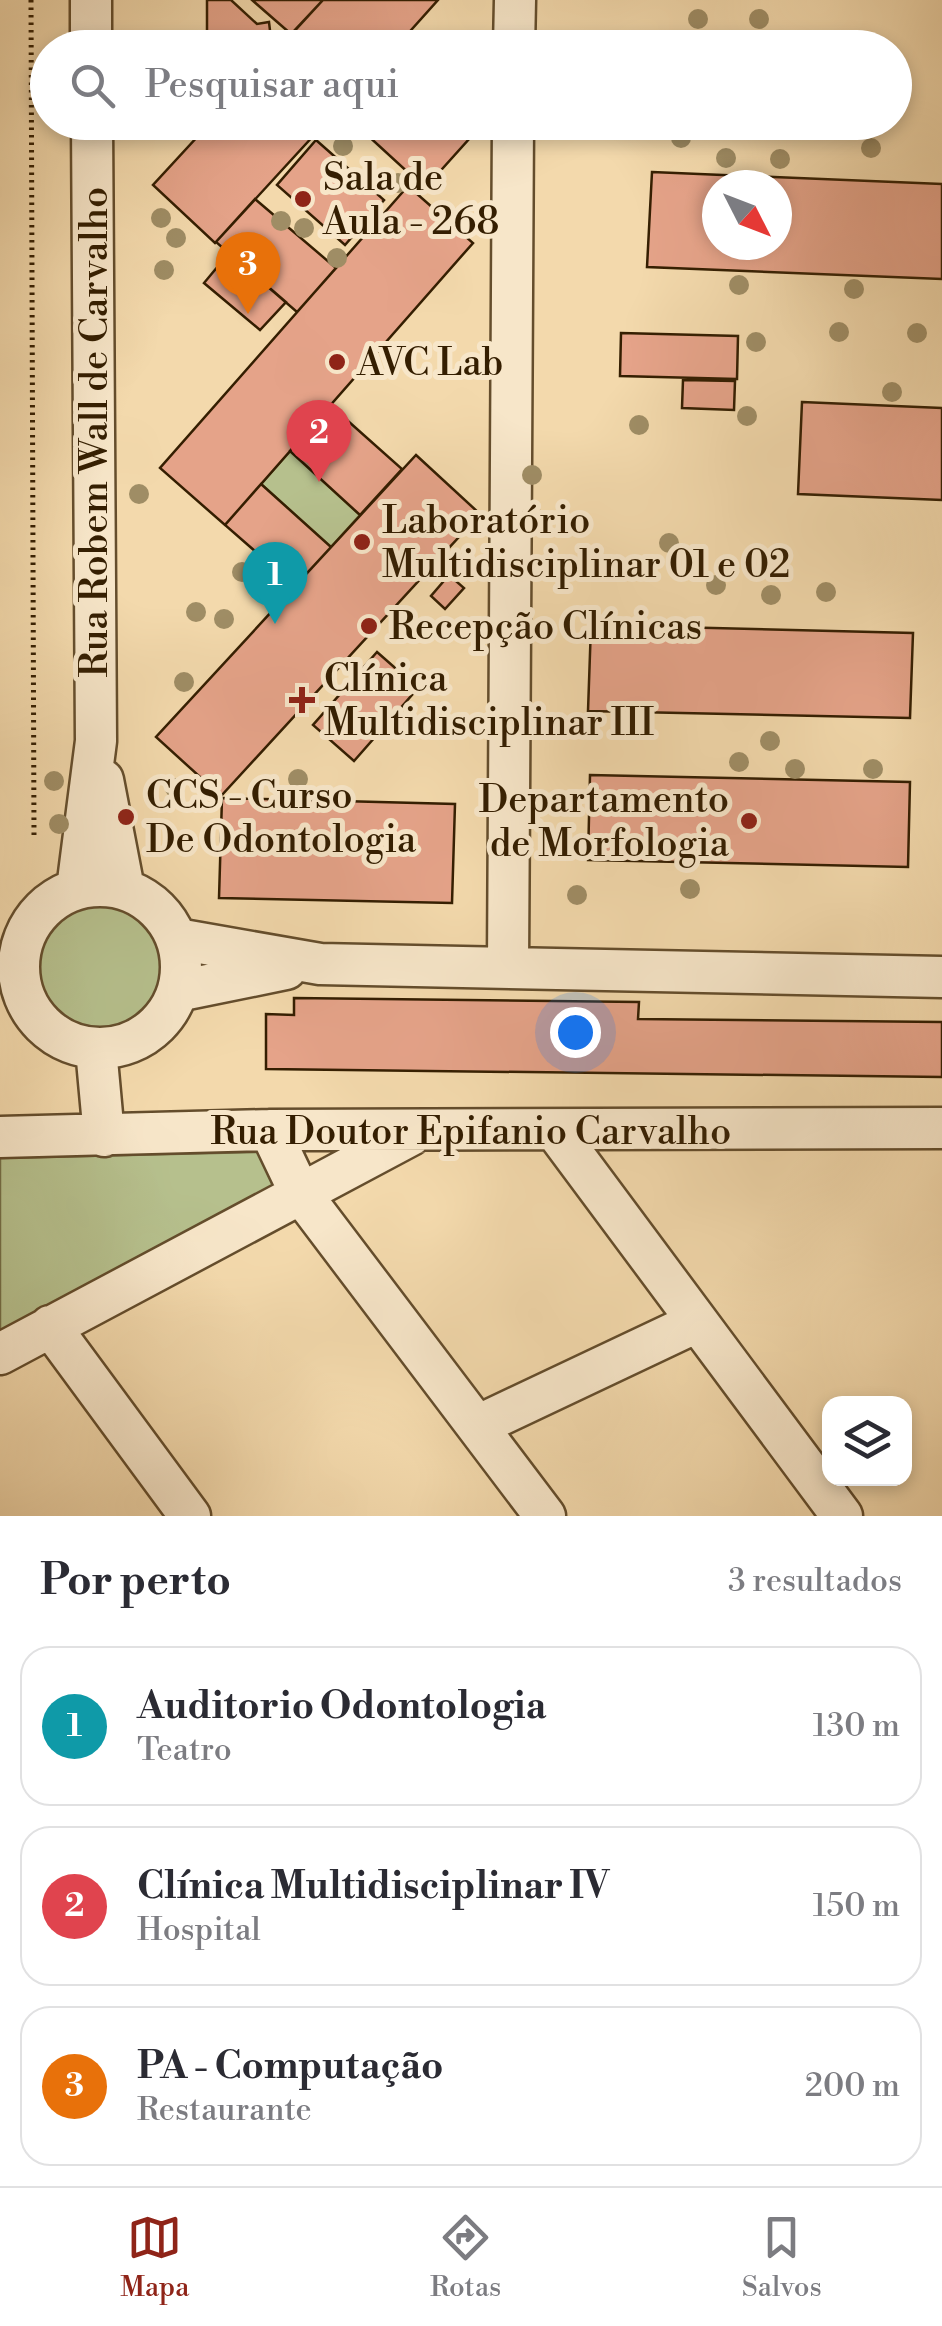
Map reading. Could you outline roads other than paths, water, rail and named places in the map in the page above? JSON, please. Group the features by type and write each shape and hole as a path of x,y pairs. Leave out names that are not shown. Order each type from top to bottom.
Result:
{"street":[{"path":"91,0 91,30"},
{"path":"514,30 515,0"},
{"name":"Rua Robem Wall de Carvalho","path":"77,889 96,742 92,140"},
{"path":"508,966 514,140"},
{"name":"Rua Robem Wall de Carvalho","path":"96,742 124,889"},
{"path":"77,889 124,889 146,900 165,917 177,939 182,965 178,991 166,1015 146,1034 122,1046 96,1049 72,1044 51,1033 34,1016 12,950 50,904 77,889"},
{"path":"177,939 320,964 942,977"},
{"path":"178,991 320,964"},
{"path":"96,1049 104,1136"},
{"name":"Rua Doutor Epifanio Carvalho","path":"0,1137 270,1130 942,1128"},
{"path":"270,1130 299,1191 546,1516"},
{"path":"555,1130 842,1516"},
{"path":"0,1354 299,1191 418,1132"},
{"path":"477,1426 698,1322"},
{"path":"50,1326 190,1516"}],"place":[{"name":"Sala de Aula - 268","path":"303,199"},
{"name":"PA - Computação","path":"248,314"},
{"name":"AVC Lab","path":"337,362"},
{"name":"Clínica Multidisciplinar IV","path":"319,482"},
{"name":"Laboratório Multidisciplinar 01 e 02","path":"362,542"},
{"name":"Auditorio Odontologia","path":"275,624"},
{"name":"Recepção Clínicas","path":"369,626"},
{"name":"Clínica Multidisciplinar III","path":"302,700"},
{"name":"CCS - Curso De Odontologia","path":"126,817"},
{"name":"Departamento de Morfologia","path":"749,821"}]}
